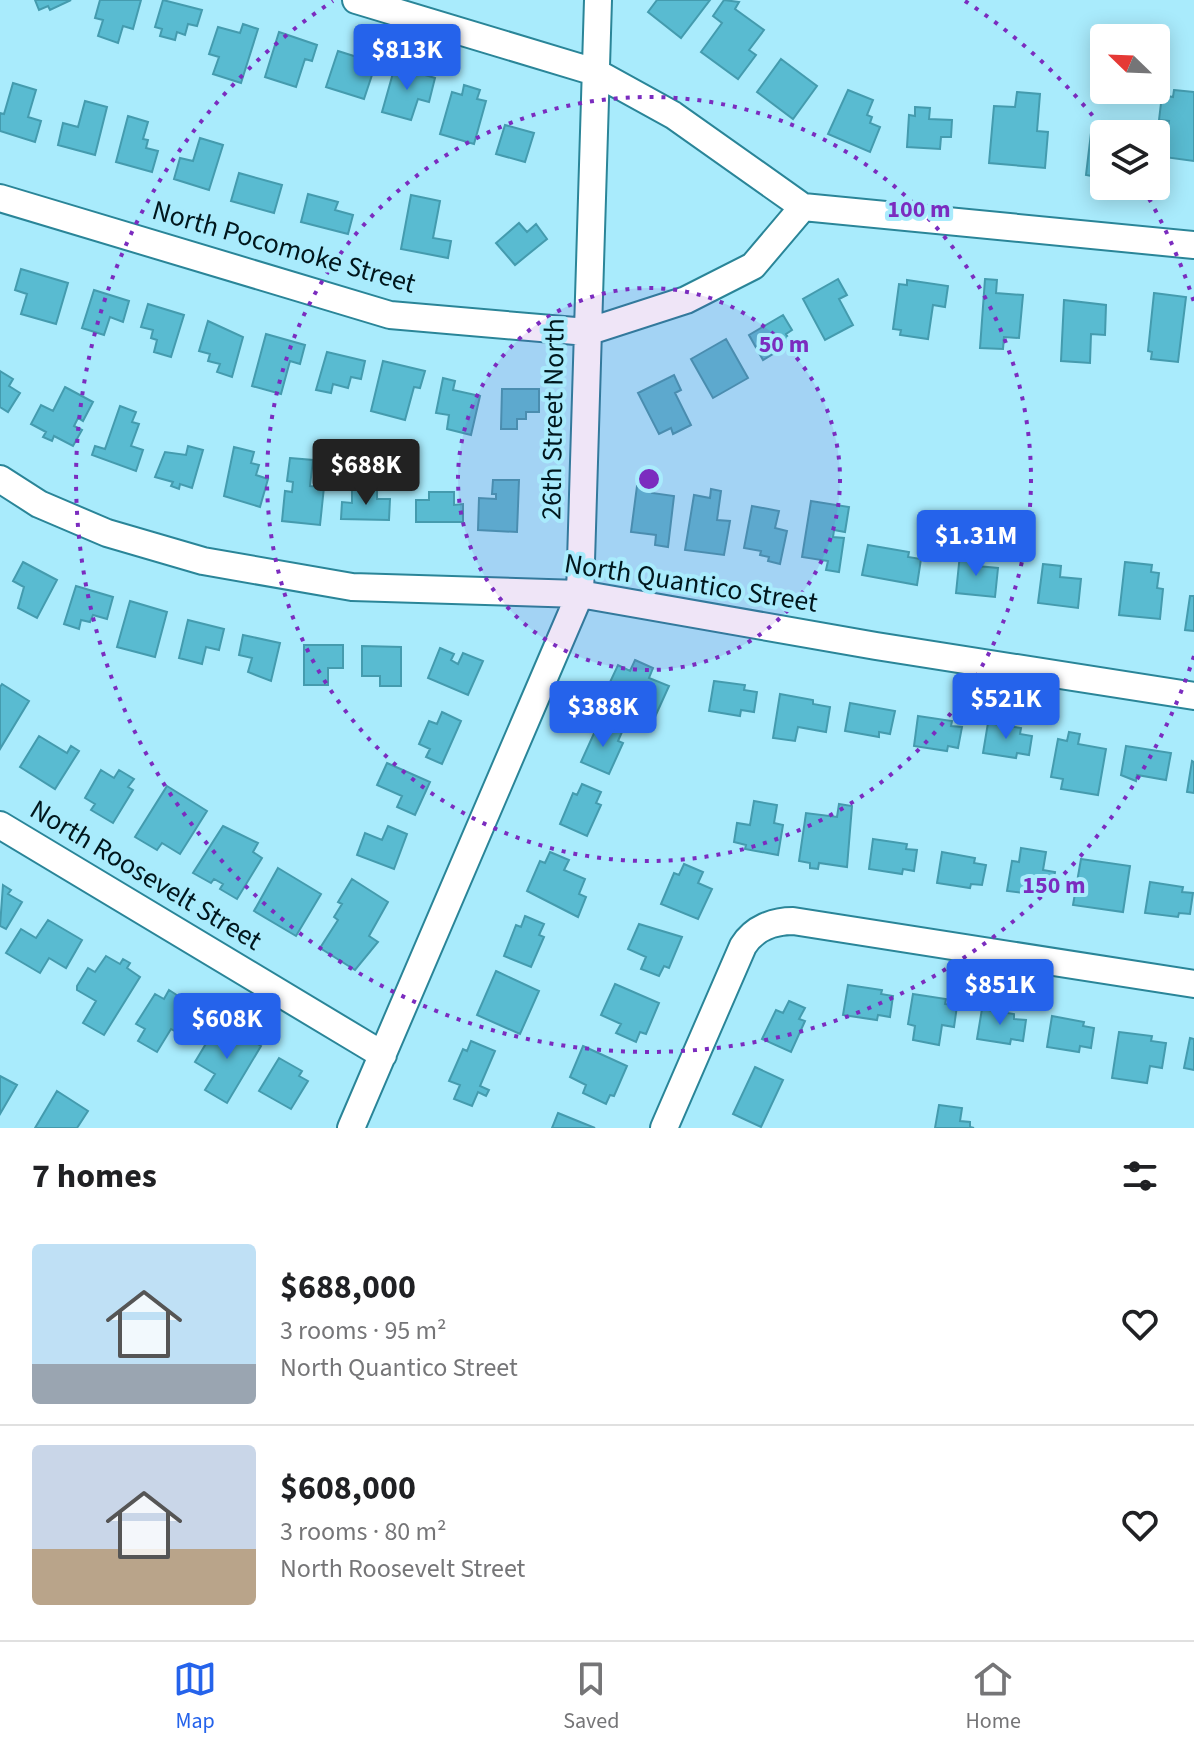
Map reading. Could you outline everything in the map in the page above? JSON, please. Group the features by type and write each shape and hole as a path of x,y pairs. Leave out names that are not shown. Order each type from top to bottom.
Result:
{"street":[{"path":"356,0 595,72 673,115 803,207 1194,245"},
{"name":"26th Street North","path":"351,1128 580,594 598,0"},
{"name":"North Pocomoke Street","path":"0,198 390,315 587,332 686,300 753,266 803,207"},
{"name":"North Quantico Street","path":"0,479 39,504 107,533 203,561 352,587 580,594 876,646 1194,696"},
{"name":"North Roosevelt Street","path":"0,825 383,1055"},
{"path":"664,1128 747,939 769,925 793,921 1194,984"}],"building":[{"path":"35,0 71,0 50,10 48,6 39,10"},
{"path":"100,0 141,0 133,29 123,26 118,43 98,36 103,20 95,18"},
{"path":"163,0 202,10 197,26 188,24 185,35 177,32 175,40 160,36 162,29 155,27"},
{"path":"657,0 710,0 681,38 648,12"},
{"path":"724,0 739,2 735,9 764,30 749,50 756,55 738,79 701,52 722,23 713,16"},
{"path":"243,24 258,29 241,83 213,74 219,57 209,54 218,27 240,33"},
{"path":"279,32 317,45 312,61 305,59 296,87 265,77"},
{"path":"338,51 376,63 364,99 326,87"},
{"path":"781,59 817,86 793,119 757,92"},
{"path":"395,66 435,78 429,102 418,99 411,120 382,112"},
{"path":"13,83 36,90 28,117 41,121 35,142 0,131 0,113 4,114"},
{"path":"464,85 480,90 477,99 486,101 474,144 440,134 452,92 462,95"},
{"path":"848,90 873,100 867,115 872,117 870,123 880,127 870,152 828,134"},
{"path":"1174,90 1194,92 1194,161 1170,158 1170,120 1159,120 1161,104 1170,104 1170,96 1173,97"},
{"path":"1017,92 1040,94 1037,131 1048,132 1045,168 989,163 994,106 1015,107"},
{"path":"85,101 107,107 95,155 58,145 63,123 78,127"},
{"path":"915,107 930,108 929,119 952,120 951,137 941,137 940,149 907,147 909,115 915,116"},
{"path":"128,116 148,122 143,139 148,140 146,148 158,151 152,172 116,162"},
{"path":"505,125 534,133 525,162 496,154"},
{"path":"200,138 223,145 209,190 174,179 180,158 193,161"},
{"path":"1090,141 1090,176 1086,175"},
{"path":"239,173 282,185 274,213 231,201"},
{"path":"308,194 338,202 335,210 353,215 348,234 301,222"},
{"path":"411,195 440,201 433,238 451,241 448,258 401,249"},
{"path":"519,223 527,232 536,224 547,239 515,265 496,243"},
{"path":"21,269 68,283 56,324 21,314 27,294 15,290"},
{"path":"838,279 847,295 839,299 853,325 825,340 803,299"},
{"path":"985,279 997,280 996,293 1023,295 1019,338 1004,337 1003,349 980,348"},
{"path":"907,280 948,286 945,307 933,305 928,339 900,335 901,330 893,329 899,284 907,285"},
{"path":"94,290 129,301 123,322 110,317 104,335 82,328"},
{"path":"1154,293 1186,297 1178,362 1151,359 1152,352 1148,351"},
{"path":"1064,300 1106,305 1105,335 1091,334 1090,363 1061,361"},
{"path":"148,304 184,315 171,357 154,352 157,340 151,338 153,330 141,327"},
{"path":"783,315 792,330 786,334 791,343 763,360 749,335"},
{"path":"208,321 243,337 232,377 217,372 220,364 208,361 210,354 199,351"},
{"path":"266,334 305,345 300,364 290,361 281,394 252,386"},
{"path":"726,339 748,378 713,398 691,359"},
{"path":"327,352 365,361 361,379 351,377 348,388 333,384 331,393 316,390"},
{"path":"383,361 425,371 420,388 414,387 405,420 371,411"},
{"path":"0,371 13,379 9,386 20,393 8,412 0,407"},
{"path":"674,375 681,390 675,393 691,425 673,434 671,428 659,434 638,393"},
{"path":"443,378 455,381 453,390 480,396 471,435 447,429 449,415 436,413"},
{"path":"65,387 93,402 83,421 78,418 74,426 82,430 73,446 54,436 52,441 43,437 46,432 31,424 41,405 53,411"},
{"path":"502,389 539,389 539,412 526,412 526,419 517,419 517,429 501,429"},
{"path":"120,406 136,412 132,422 139,424 131,446 143,450 136,471 92,455 95,446 105,449"},
{"path":"188,446 203,450 192,488 180,484 179,489 171,486 173,482 155,477 165,452 186,455"},
{"path":"234,447 254,452 251,463 259,465 256,475 268,479 260,507 224,496"},
{"path":"290,458 313,460 310,486 324,487 320,525 282,521 285,491 292,492 293,482 287,481"},
{"path":"493,480 519,480 517,532 478,530 479,498 496,499 496,494 492,494"},
{"path":"637,486 652,488 652,493 674,496 668,547 655,545 656,535 631,532"},
{"path":"711,489 721,491 717,520 730,521 724,555 685,550 694,495 710,498"},
{"path":"352,490 377,490 377,499 390,499 389,520 341,519 342,502 352,503"},
{"path":"429,492 454,492 454,505 463,504 463,522 416,522 416,500 429,500"},
{"path":"811,501 849,507 845,532 834,530 833,537 844,538 839,572 826,570 828,561 802,557"},
{"path":"752,506 779,511 775,528 787,531 780,564 768,561 769,557 760,555 761,551 744,548"},
{"path":"868,545 909,552 908,557 921,559 917,585 862,575"},
{"path":"960,554 978,556 977,566 998,568 995,597 956,593"},
{"path":"23,562 57,580 37,618 18,608 24,587 13,581"},
{"path":"1125,562 1152,565 1151,572 1159,573 1157,588 1163,589 1160,619 1119,615"},
{"path":"1043,564 1061,566 1060,577 1081,579 1078,608 1038,603"},
{"path":"76,586 113,597 107,619 93,615 90,622 81,620 79,629 64,624"},
{"path":"1190,596 1194,596 1194,631 1185,630"},
{"path":"130,601 167,612 155,657 117,647"},
{"path":"188,620 224,629 219,650 206,647 202,664 179,658"},
{"path":"243,635 280,643 271,681 248,672 252,658 239,655"},
{"path":"304,645 343,645 343,668 328,668 328,685 304,685"},
{"path":"362,646 401,647 401,686 380,686 380,676 362,676"},
{"path":"440,648 454,654 451,660 458,664 463,653 483,661 468,695 428,678"},
{"path":"635,660 653,668 649,678 669,686 655,717 604,695 618,665 630,671"},
{"path":"714,681 745,685 744,690 757,692 754,712 741,710 740,716 709,711"},
{"path":"2,684 29,701 0,749 0,687"},
{"path":"780,694 813,700 813,704 830,707 826,732 798,727 795,741 773,738"},
{"path":"850,703 895,711 890,734 879,732 879,737 845,731"},
{"path":"442,712 461,721 442,764 426,757 430,749 419,744 429,721 437,724"},
{"path":"918,716 952,721 951,726 962,727 958,748 948,746 947,751 914,746"},
{"path":"988,723 1021,728 1020,734 1032,736 1029,755 1017,753 1016,758 983,753"},
{"path":"604,724 622,732 618,741 623,743 609,774 581,762 595,731 599,733"},
{"path":"1069,732 1080,734 1078,744 1106,749 1098,795 1061,789 1063,779 1051,777 1058,739 1067,741"},
{"path":"39,736 67,753 71,746 79,751 55,789 20,767"},
{"path":"1126,746 1171,753 1166,780 1137,775 1136,781 1121,775"},
{"path":"1194,762 1194,793 1187,792"},
{"path":"387,763 430,782 415,815 397,807 402,796 377,785"},
{"path":"101,770 114,778 119,770 134,779 128,787 133,790 113,823 91,810 95,804 85,798"},
{"path":"582,784 601,792 596,803 601,805 587,836 560,824 573,793 577,795"},
{"path":"167,786 207,811 180,854 162,843 157,850 135,837"},
{"path":"754,801 777,805 774,823 783,825 778,855 745,849 746,845 734,842 737,823 750,825"},
{"path":"839,804 852,806 847,867 819,863 818,869 810,868 810,863 799,861 806,813 837,817"},
{"path":"223,826 258,843 253,852 262,858 237,899 220,889 223,884 214,879 211,883 193,873"},
{"path":"388,826 407,834 394,869 357,855 365,833 382,840"},
{"path":"873,839 907,844 906,849 917,850 914,871 903,869 902,874 869,869"},
{"path":"1021,848 1046,852 1043,870 1055,872 1052,892 1040,891 1040,895 1007,891 1012,861 1019,862"},
{"path":"550,852 569,860 564,870 585,879 579,894 586,897 578,917 527,891 540,861 545,863"},
{"path":"942,852 975,858 974,863 986,865 982,885 971,884 970,888 937,883"},
{"path":"1081,859 1130,866 1123,912 1073,905"},
{"path":"684,864 703,872 698,883 712,889 698,919 661,904 674,873 679,875"},
{"path":"278,868 321,894 296,936 254,911"},
{"path":"352,879 388,902 369,936 378,942 355,970 320,948 338,920 334,917 342,904 338,902"},
{"path":"1150,882 1183,887 1182,892 1193,893 1190,914 1179,913 1178,917 1145,913"},
{"path":"3,885 11,890 8,894 22,902 6,929 0,926"},
{"path":"525,916 544,924 539,935 544,937 531,967 504,956 516,925 521,927"},
{"path":"48,920 82,940 66,968 49,958 40,973 6,953 21,929 36,938"},
{"path":"639,924 682,937 669,968 664,966 659,976 641,969 646,957 628,949"},
{"path":"106,956 120,964 123,959 130,963 127,968 140,977 104,1035 83,1023 96,1001 77,990 77,986 88,968 95,972"},
{"path":"496,971 539,991 520,1034 477,1015"},
{"path":"615,984 659,1003 646,1034 640,1032 636,1042 616,1033 621,1024 601,1015"},
{"path":"848,985 882,990 881,994 893,996 890,1017 878,1015 877,1020 843,1015"},
{"path":"169,990 203,1012 187,1038 171,1029 157,1052 138,1041 145,1029 136,1024 155,994 164,999"},
{"path":"913,994 946,999 945,1004 957,1006 954,1027 942,1025 939,1045 913,1040 915,1026 908,1024"},
{"path":"789,1001 805,1008 799,1019 805,1021 791,1052 762,1039 776,1010 783,1013"},
{"path":"982,1009 1014,1014 1014,1019 1026,1020 1023,1041 1011,1039 1010,1044 977,1039"},
{"path":"1052,1016 1084,1022 1083,1026 1094,1028 1091,1048 1080,1046 1079,1052 1047,1047"},
{"path":"228,1026 261,1046 227,1103 205,1090 215,1074 195,1062 213,1032 221,1037"},
{"path":"1119,1032 1152,1036 1151,1041 1166,1043 1162,1068 1150,1066 1147,1083 1112,1078"},
{"path":"1190,1038 1194,1039 1194,1070 1184,1068"},
{"path":"471,1041 495,1051 480,1086 489,1090 486,1096 478,1092 472,1106 454,1099 460,1085 449,1081 463,1049 467,1051"},
{"path":"583,1046 627,1066 614,1096 610,1095 606,1104 583,1093 586,1085 570,1077"},
{"path":"279,1058 302,1071 299,1076 308,1081 291,1109 259,1091"},
{"path":"755,1067 783,1080 761,1127 733,1114"},
{"path":"0,1076 17,1085 0,1114"},
{"path":"57,1091 88,1111 77,1128 35,1128"},
{"path":"939,1105 962,1108 960,1121 970,1122 970,1127 974,1128 935,1128"},
{"path":"558,1113 595,1128 552,1128"}]}
